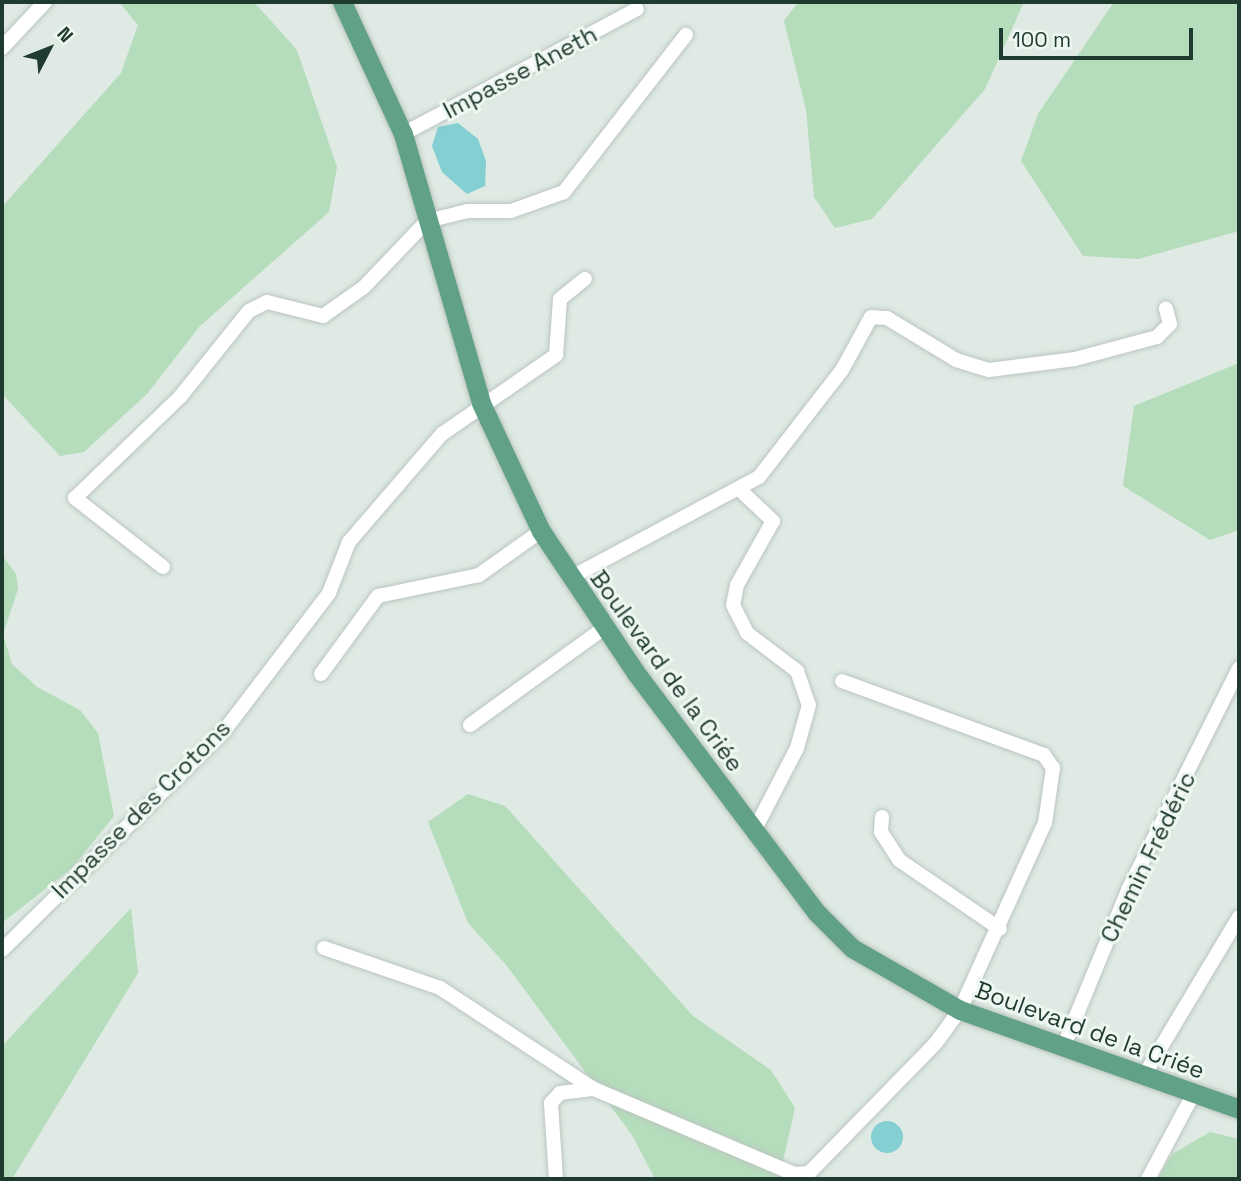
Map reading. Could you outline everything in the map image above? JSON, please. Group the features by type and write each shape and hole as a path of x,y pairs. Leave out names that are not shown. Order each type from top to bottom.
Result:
{"main road":[{"name":"Boulevard de la Criée","path":"342,2 403,134 481,403 541,531 604,628 754,831 852,948 960,1010 1239,1110"}],"street":[{"path":"2,48 45,2"},
{"name":"Impasse Aneth","path":"403,134 637,9"},
{"path":"163,567 75,498 180,397 249,311 267,302 323,316 364,287 427,221 468,211 511,211 564,192 686,35"},
{"name":"Impasse des Crotons","path":"2,950 224,731 329,593 349,542 442,434 481,403 556,355 560,299 585,279"},
{"path":"570,578 739,489 781,452 852,355 871,317 887,318 956,360 989,370 1075,359 1157,337 1170,324 1166,309"},
{"path":"739,489 773,521 737,585 733,606 747,633 797,671 809,705 797,748 754,831"},
{"path":"321,674 377,596 479,575 541,531"},
{"path":"470,725 604,628"},
{"name":"Chemin Frédéric","path":"1063,1048 1128,890 1239,668"},
{"path":"324,948 440,988 594,1089 794,1174 808,1173 935,1044 960,1010 1000,929 1045,823 1053,768 1044,755 842,681"},
{"path":"882,817 881,832 899,860 1000,929"},
{"path":"1143,1077 1239,916"},
{"path":"556,1179 551,1103 559,1093 594,1089"},
{"path":"1148,1179 1194,1093"}],"green space":[{"path":"119,2 254,2 297,50 337,167 329,212 199,327 147,394 84,452 60,456 2,394 2,207 121,73 138,25"},
{"path":"798,2 1024,2 985,89 872,219 835,228 814,197 806,110 784,21"},
{"path":"1114,2 1239,2 1239,231 1138,259 1083,256 1021,161 1038,114"},
{"path":"1239,363 1239,530 1210,540 1123,486 1134,406"},
{"path":"2,555 16,574 18,589 3,634 12,664 37,687 80,710 98,733 114,816 72,868 2,923"},
{"path":"468,794 505,806 693,1016 771,1070 795,1108 779,1179 655,1179 632,1135 507,966 468,923 428,822"},
{"path":"131,908 138,973 12,1179 2,1179 2,1046"},
{"path":"1210,1132 1239,1139 1239,1179 1158,1179 1172,1154"}],"water":[{"path":"458,123 478,139 486,161 485,186 467,194 442,172 432,146 438,127"},
{"path":"887,1121 898,1126 903,1137 898,1148 887,1153 876,1148 871,1137 876,1126"}]}
